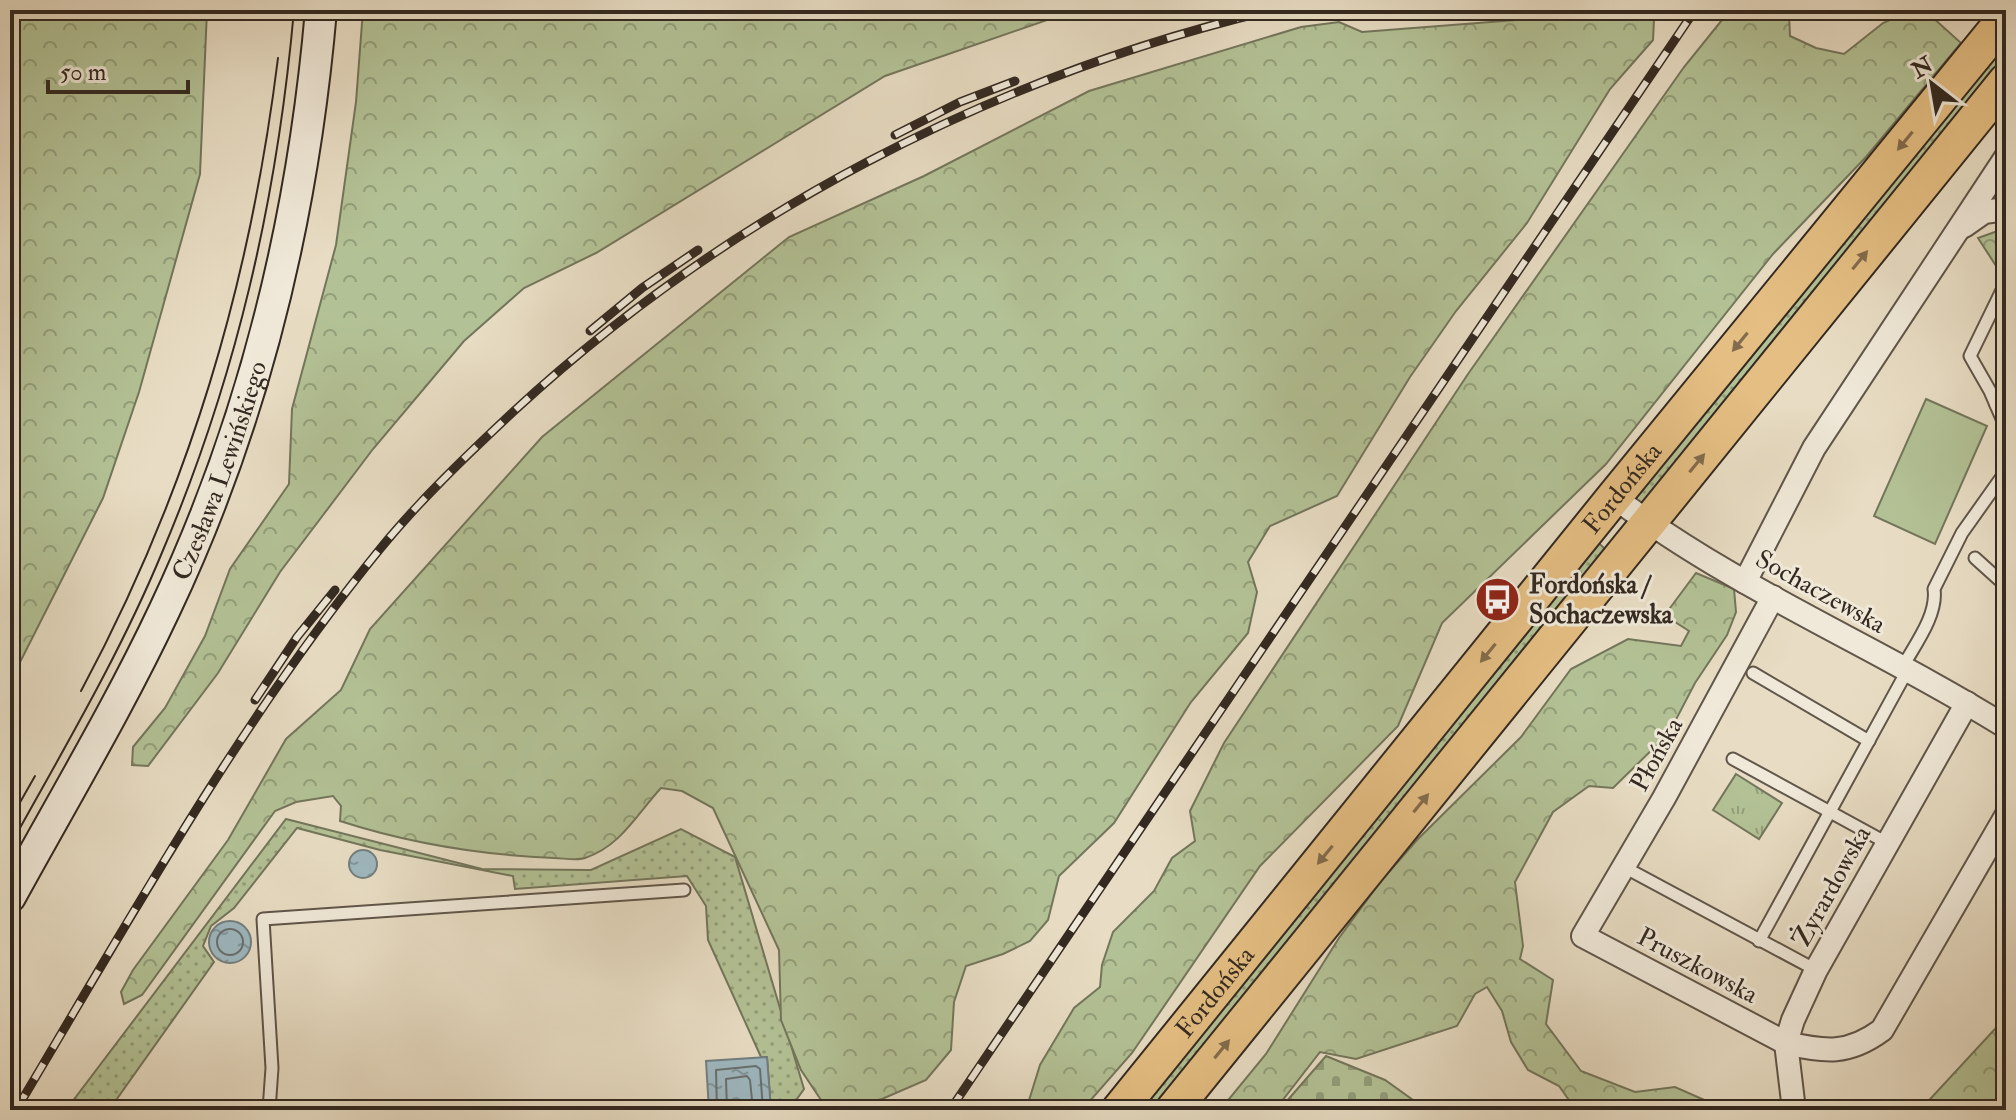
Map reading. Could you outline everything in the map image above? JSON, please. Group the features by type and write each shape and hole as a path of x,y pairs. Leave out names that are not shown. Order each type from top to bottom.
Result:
{"main road":[{"name":"Fordońska","path":"1119,1110 1998,27"},
{"name":"Fordońska","path":"1173,1110 2006,81"}],"street":[{"name":"Czesława Lewińskiego","path":"10,897 157,626 194,544 227,459 259,364 294,220 308,133 321,10"},
{"path":"1745,582 1814,448 2006,157"},
{"path":"1960,230 1984,212 2006,209"},
{"name":"Sochaczewska","path":"1614,497 1648,523 1745,582 2006,727"},
{"name":"Płońska","path":"1583,936 1734,673 1773,597"},
{"name":"Żyrardowska","path":"1794,1110 1786,1043 1816,970 1967,703"},
{"path":"1786,1043 1819,1051 1840,1051 1882,1030 2006,816"},
{"name":"Pruszkowska","path":"1583,936 1786,1043"}],"lane":[{"path":"2006,282 1970,356 2006,428"},
{"path":"1996,405 2006,386"},
{"path":"1759,941 1869,741 1933,610 1934,589 1962,533 2006,471"},
{"path":"1975,558 2006,586"},
{"path":"1753,673 1869,741"},
{"path":"1733,759 1887,843"},
{"path":"1624,867 1816,970"},
{"path":"269,1110 272,1068 263,919 684,890"}],"green space":[{"path":"10,10 207,10 200,174 139,392 103,498 10,682"},
{"path":"363,10 1076,10 885,76 596,253 524,288 464,341 373,449 280,572 218,673 148,766 132,765 133,747 165,708 205,636 230,569 289,484 292,409 336,245 356,102"},
{"path":"1747,10 1789,13 1790,36 1816,48 1844,54 1883,23 1903,14 1931,16 1961,43 1866,157 1773,254 1606,464 1442,623 1398,726 1260,866 1132,1053 1082,1110 1026,1110 1040,1065 1074,1008 1100,987 1102,965 1113,932 1154,891 1172,858 1195,841 1190,811 1224,743 1468,374 1684,67 1726,15"},
{"path":"1543,18 1654,20 1653,40 1610,89 1527,223 1456,311 1410,377 1337,496 1270,526 1248,562 1257,592 1248,633 1191,702 1114,823 1059,876 1048,920 1030,941 966,966 954,1002 951,1050 926,1080 882,1099 847,1108 821,1100 801,1070 781,1020 779,950 713,808 682,791 661,788 609,846 578,859 500,854 419,842 340,821 341,806 333,796 296,802 275,811 142,995 124,1004 121,992 133,970 228,840 286,739 341,690 370,629 542,437 789,237 924,176 1089,91 1301,27 1339,22 1362,32"},
{"path":"1999,41 2006,45 2006,62 1650,506 1634,501 1635,493"},
{"path":"2006,228 2006,273 1998,269 1978,238"},
{"path":"1926,399 1987,426 1935,544 1874,516"},
{"path":"1595,540 1610,553 1158,1110 1132,1110"},
{"path":"1696,573 1734,589 1736,612 1727,635 1695,683 1669,733 1613,788 1589,786 1553,812 1515,882 1523,946 1520,959 1553,980 1546,1024 1581,1071 1635,1092 1675,1087 1727,1110 1576,1110 1559,1086 1528,1070 1511,1042 1502,1011 1487,987 1475,994 1457,1026 1356,1059 1320,1052 1275,1110 1220,1110 1266,1054 1339,938 1381,881 1417,840 1521,737 1571,669 1628,639 1681,646 1689,631 1669,618 1670,608"},
{"path":"1736,774 1782,803 1759,839 1713,810"},
{"path":"286,819 482,869 591,870 681,829 735,857 804,1089 789,1110 771,1110 767,1057 761,1057 708,940 706,906 687,876 515,889 513,876 380,850 297,828 234,908 211,926 203,946 214,962 109,1110 66,1110"},
{"path":"2006,1017 2006,1103 1972,1110 1920,1110"},
{"path":"1326,1056 1385,1080 1427,1110 1279,1110"}],"water":[{"path":"363,850 373,854 377,864 373,874 363,878 353,874 349,864 353,854"},
{"path":"230,921 245,927 251,942 245,957 230,963 215,957 209,942 215,927"},
{"path":"767,1057 771,1110 709,1110 706,1061"}],"tram line":[{"path":"10,846 90,702 145,593 188,489 211,422 232,356 264,220 277,151 294,10"},
{"path":"81,691 153,539 210,384 251,224 278,58"},
{"path":"10,820 35,776"}],"railway":[{"path":"16,1110 144,894 280,683 395,531 444,478 513,412 595,341 682,276 772,216 867,162 964,115 1064,73 1167,38 1272,10"},
{"path":"950,1110 1695,10"},
{"path":"895,135 960,102 1015,81"},
{"path":"590,331 642,288 698,250"},
{"path":"255,700 297,637 335,590"}],"place":[{"name":"Fordońska / Sochaczewska","path":"1498,599"}]}
